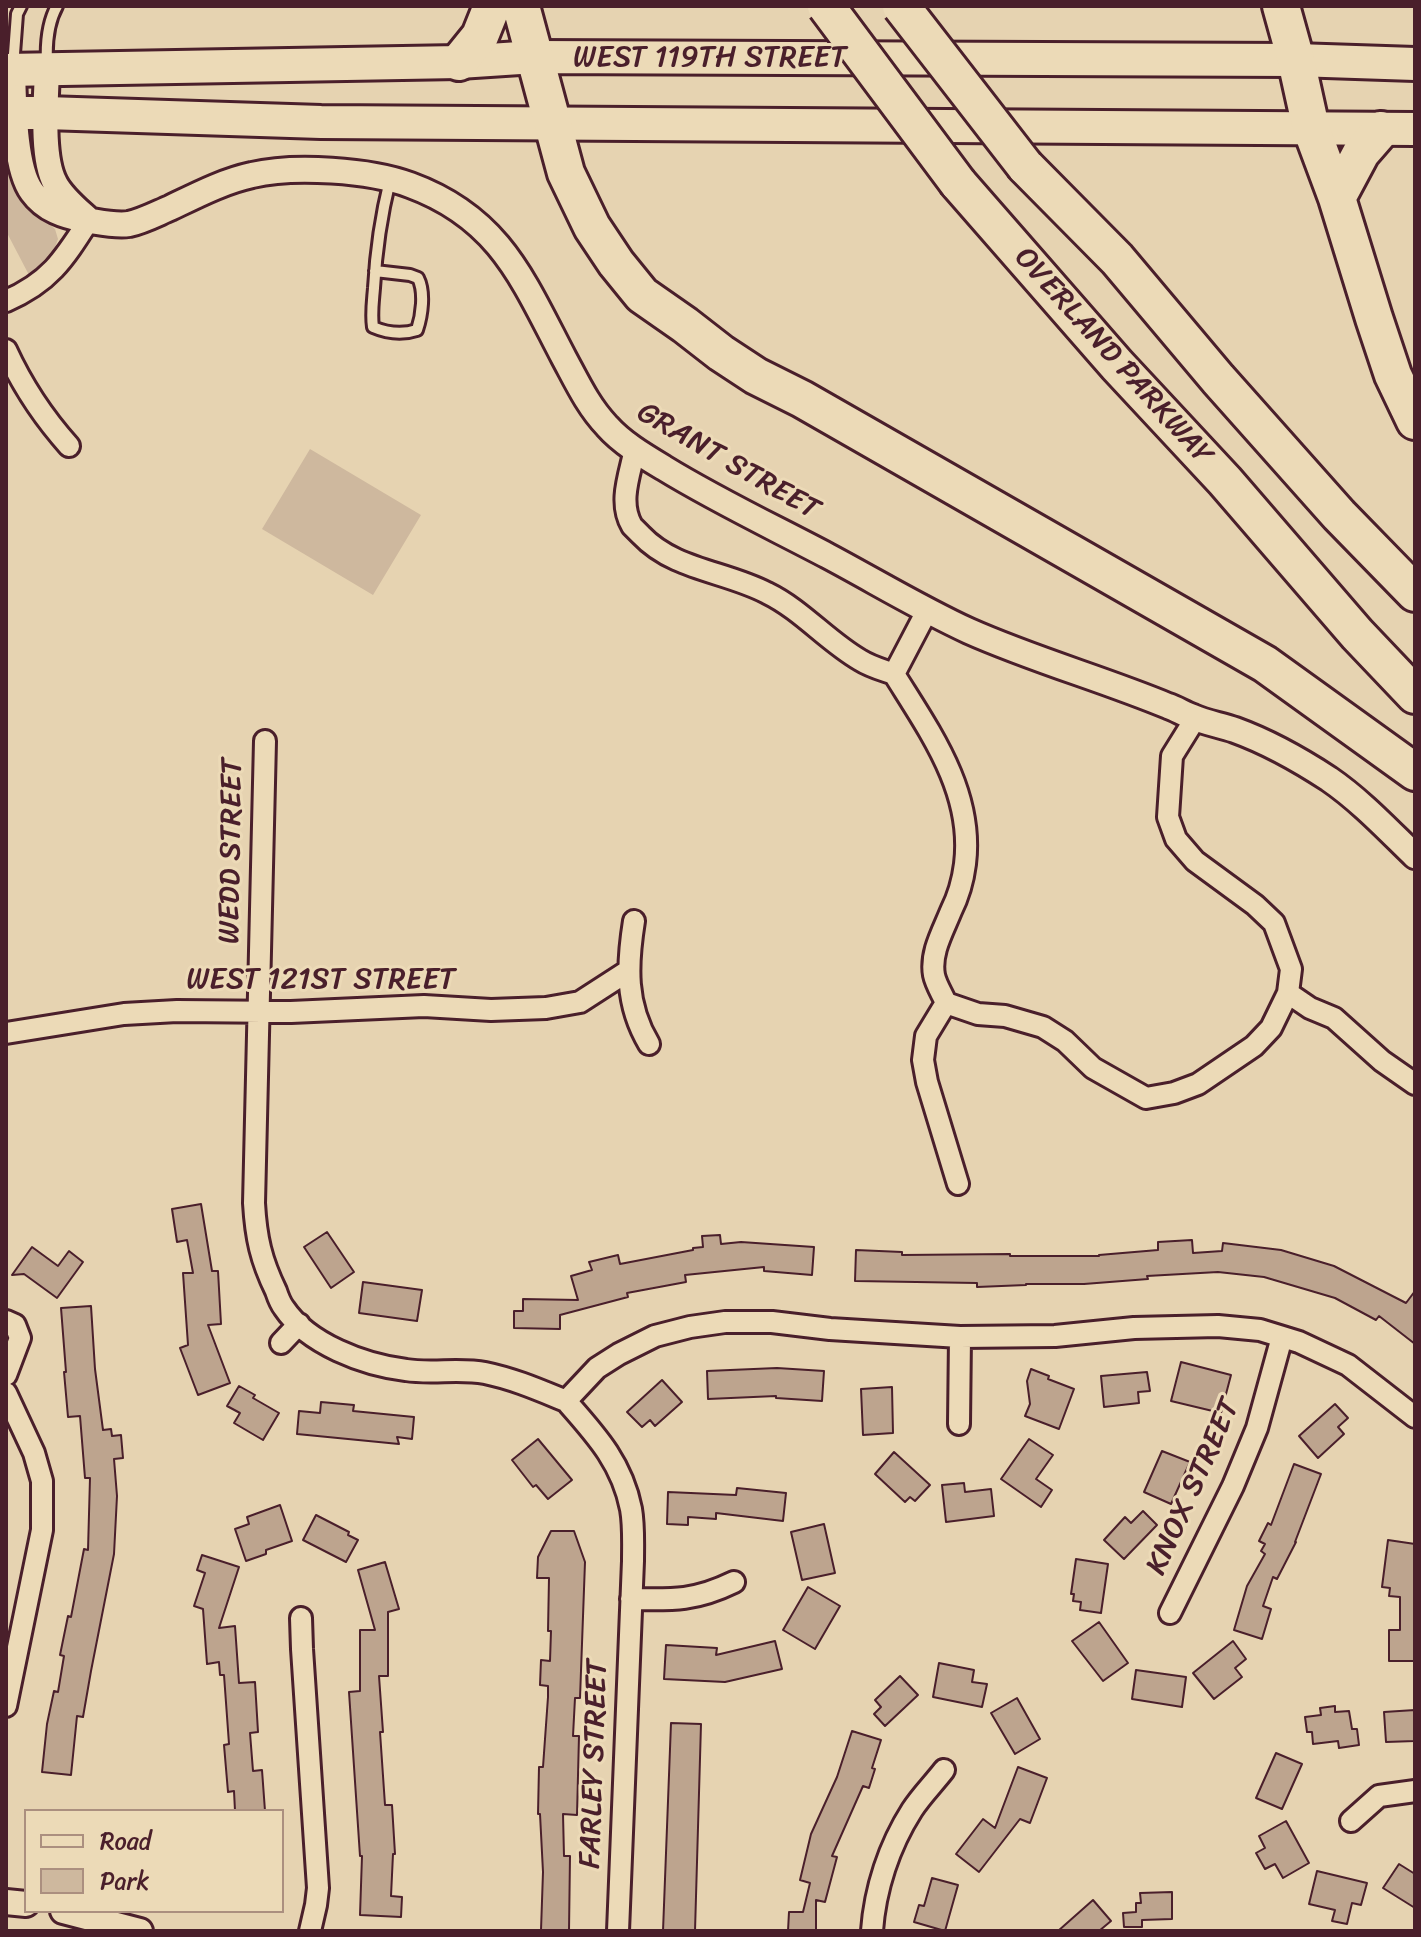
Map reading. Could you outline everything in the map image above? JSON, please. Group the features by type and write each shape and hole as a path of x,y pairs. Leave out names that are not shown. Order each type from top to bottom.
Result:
{"highway":[{"path":"459,62 480,36 492,6"},
{"path":"521,6 566,173 592,227 642,295 756,376 802,399 1265,664 1415,772"},
{"name":"OVERLAND PARKWAY","path":"826,6 958,183 1117,365 1225,481 1357,634 1415,695"},
{"path":"901,6 1025,166 1117,259 1339,515 1415,593"},
{"path":"1281,6 1311,128 1337,198 1388,361 1415,421"},
{"path":"1337,198 1361,153 1398,129"}],"main road":[{"name":"WEST 119TH STREET","path":"9,70 459,62 535,57 1296,60 1415,64"},
{"path":"10,113 321,122 1398,129"}],"street":[{"name":"GRANT STREET","path":"9,70 10,113 23,167 30,189 48,208 68,217 105,224 129,224 234,180 272,171 342,172 390,178 424,190 475,221 511,259 585,397 605,425 635,449 678,476 968,630 1169,706 1195,719 1256,739 1330,780 1415,856"},
{"path":"6,301 45,279 64,259 89,220 56,186 49,171 47,70"},
{"path":"6,350 30,395 69,446"},
{"path":"635,449 624,500 632,526 651,545 673,560 766,592 796,610 859,660 894,674 934,737 960,796 966,835 962,882 935,952 934,976 946,1003 978,1014 1005,1016 1043,1027 1065,1041 1093,1068 1146,1098 1174,1093 1198,1084 1254,1046 1271,1028 1288,993 1291,969 1274,923 1255,905 1195,861 1176,839 1168,817 1172,756 1195,719"},
{"path":"894,674 928,609"},
{"name":"WEDD STREET","path":"265,741 254,1203 256,1233 270,1279 284,1308 319,1342 375,1365 407,1371 482,1372 518,1381 566,1401"},
{"path":"634,921 628,971 639,1027 649,1044"},
{"name":"WEST 121ST STREET","path":"6,1033 124,1014 177,1011 291,1012 424,1006 491,1010 546,1008 580,1002 628,971"},
{"path":"1288,993 1310,1008 1334,1018 1382,1061 1415,1084"},
{"path":"946,1003 926,1036 923,1060 958,1184"},
{"path":"6,1321 15,1325 20,1338 6,1375"},
{"path":"566,1401 597,1368 655,1336 725,1322 772,1322 960,1337 1055,1336 1134,1328 1218,1326 1260,1330 1299,1342 1348,1365 1415,1417"},
{"path":"281,1343 299,1324"},
{"path":"959,1424 960,1337"},
{"name":"KNOX STREET","path":"1170,1613 1233,1486 1257,1428 1282,1337"},
{"path":"6,1393 34,1453 42,1481 42,1530 13,1632 6,1706"},
{"name":"FARLEY STREET","path":"566,1401 612,1457 632,1511 618,1931"},
{"path":"631,1599 689,1598 711,1593 734,1582"},
{"path":"301,1618 318,1888 310,1931"},
{"path":"872,1931 882,1875 898,1835 913,1808 944,1770"},
{"path":"1351,1821 1379,1796 1415,1791"},
{"path":"71,1913 140,1931"}],"lane":[{"path":"9,70 17,14 21,6"},
{"path":"47,70 46,44 57,6"},
{"path":"375,271 418,278 422,285 417,330 407,333 373,327 372,317 375,271 379,231 390,178"}],"green space":[{"path":"6,136 25,201 55,229 58,239 54,250 29,275 6,231"},
{"path":"310,449 421,515 373,595 262,529"}],"building":[{"path":"201,1204 212,1271 218,1271 221,1324 208,1325 230,1383 198,1395 180,1348 188,1345 183,1273 193,1273 187,1240 177,1242 172,1209"},
{"path":"327,1232 354,1272 331,1288 304,1247"},
{"path":"720,1235 721,1244 741,1242 814,1247 812,1275 764,1271 764,1267 685,1275 686,1282 627,1293 628,1297 560,1315 560,1329 514,1328 514,1311 523,1311 523,1299 578,1300 571,1276 592,1270 589,1262 618,1255 620,1264 693,1250 703,1247 702,1236"},
{"path":"1192,1240 1193,1253 1222,1251 1223,1243 1281,1250 1334,1266 1406,1303 1415,1291 1415,1344 1379,1316 1376,1320 1335,1298 1264,1277 1218,1272 1084,1284 977,1287 977,1283 855,1281 856,1250 902,1252 902,1255 1099,1256 1158,1250 1158,1242"},
{"path":"32,1247 58,1266 69,1251 83,1262 57,1298 24,1274 12,1275"},
{"path":"363,1282 422,1290 417,1321 359,1313"},
{"path":"91,1306 103,1430 111,1429 112,1436 121,1435 123,1458 114,1459 117,1496 114,1554 83,1717 77,1716 71,1775 42,1772 47,1724 54,1691 58,1692 64,1656 60,1655 68,1616 71,1617 84,1549 88,1550 90,1478 85,1478 80,1416 68,1417 61,1308"},
{"path":"1181,1362 1231,1375 1221,1413 1171,1401"},
{"path":"777,1368 824,1371 822,1401 776,1396 708,1399 707,1371"},
{"path":"1031,1369 1074,1389 1059,1429 1025,1416 1030,1404 1027,1381"},
{"path":"1147,1372 1150,1391 1138,1392 1139,1403 1104,1407 1101,1376"},
{"path":"662,1380 682,1402 655,1426 650,1420 642,1427 627,1412"},
{"path":"239,1386 279,1413 263,1440 234,1423 240,1413 227,1406"},
{"path":"892,1387 893,1433 863,1435 861,1389"},
{"path":"321,1402 354,1405 353,1411 414,1417 412,1439 397,1437 399,1444 297,1434 299,1411 320,1413"},
{"path":"1335,1404 1348,1418 1338,1427 1344,1434 1318,1458 1299,1436"},
{"path":"538,1439 572,1480 548,1499 536,1485 533,1487 512,1460"},
{"path":"1029,1439 1053,1455 1036,1479 1052,1490 1041,1507 1001,1479"},
{"path":"1162,1451 1190,1462 1171,1504 1144,1492"},
{"path":"894,1452 930,1485 915,1501 910,1497 905,1502 875,1474"},
{"path":"1294,1464 1321,1474 1296,1542 1277,1579 1273,1577 1263,1606 1271,1609 1262,1639 1234,1630 1247,1586 1265,1554 1261,1551 1265,1544 1259,1541 1268,1523 1271,1525"},
{"path":"964,1483 965,1492 991,1489 994,1516 946,1522 942,1485"},
{"path":"737,1488 786,1493 783,1521 716,1513 716,1519 688,1517 688,1525 667,1524 668,1492 736,1495"},
{"path":"280,1505 292,1541 246,1561 235,1529 249,1524 247,1517"},
{"path":"1143,1511 1157,1525 1124,1559 1104,1540 1125,1517 1131,1523"},
{"path":"316,1515 358,1540 346,1562 303,1540"},
{"path":"824,1524 835,1573 802,1580 791,1532"},
{"path":"551,1531 574,1531 585,1562 580,1698 575,1698 573,1736 579,1736 577,1815 563,1814 564,1856 570,1856 569,1931 541,1930 543,1872 538,1814 539,1767 543,1767 548,1686 540,1685 541,1660 550,1661 551,1631 548,1631 549,1578 537,1578 538,1557"},
{"path":"1388,1540 1415,1544 1415,1661 1389,1661 1389,1630 1400,1630 1400,1597 1389,1596 1390,1588 1382,1587"},
{"path":"202,1555 239,1567 219,1628 235,1626 239,1683 255,1682 258,1732 250,1733 253,1771 262,1770 265,1809 235,1809 234,1791 228,1792 224,1745 229,1744 224,1675 220,1675 219,1662 207,1664 203,1609 194,1606 205,1573 197,1570"},
{"path":"1076,1559 1108,1564 1101,1613 1080,1610 1081,1602 1073,1601 1074,1594 1071,1594"},
{"path":"385,1562 399,1609 388,1612 388,1676 379,1676 383,1732 380,1732 385,1805 392,1805 395,1854 391,1896 402,1897 401,1917 360,1915 362,1856 349,1692 360,1691 360,1630 375,1630 358,1570"},
{"path":"808,1587 840,1606 815,1649 783,1630"},
{"path":"1099,1622 1128,1663 1103,1681 1072,1641"},
{"path":"775,1641 782,1669 725,1682 664,1679 666,1645 717,1648 716,1655"},
{"path":"1233,1641 1246,1659 1235,1668 1242,1677 1214,1699 1193,1673"},
{"path":"939,1663 974,1670 972,1682 987,1684 982,1707 933,1697"},
{"path":"1136,1670 1186,1677 1182,1707 1132,1699"},
{"path":"900,1676 918,1695 885,1726 874,1714 881,1707 875,1700"},
{"path":"1017,1698 1040,1739 1015,1754 991,1713"},
{"path":"1335,1706 1335,1712 1349,1711 1352,1729 1357,1729 1359,1745 1339,1748 1338,1741 1313,1744 1312,1732 1307,1732 1305,1717 1321,1715 1320,1708"},
{"path":"1415,1710 1415,1741 1386,1742 1384,1712"},
{"path":"671,1723 701,1724 695,1931 663,1931"},
{"path":"852,1731 881,1740 869,1788 863,1786 832,1856 837,1857 825,1902 816,1900 816,1931 788,1931 789,1912 803,1912 810,1883 800,1880 811,1834 837,1777"},
{"path":"1276,1753 1302,1764 1282,1809 1256,1798"},
{"path":"1018,1767 1047,1778 1030,1823 1020,1819 979,1872 956,1854 983,1819 995,1828"},
{"path":"1286,1821 1309,1863 1283,1878 1275,1864 1265,1869 1256,1853 1265,1848 1259,1836"},
{"path":"1399,1864 1415,1874 1415,1908 1383,1888"},
{"path":"1317,1871 1367,1883 1361,1905 1352,1903 1347,1924 1332,1921 1335,1910 1309,1904"},
{"path":"932,1878 958,1885 945,1931 914,1922 919,1905 924,1906"},
{"path":"1172,1892 1172,1919 1142,1920 1142,1927 1124,1927 1123,1913 1136,1912 1136,1903 1141,1903 1140,1893"},
{"path":"1093,1900 1111,1921 1099,1931 1058,1931"}]}
